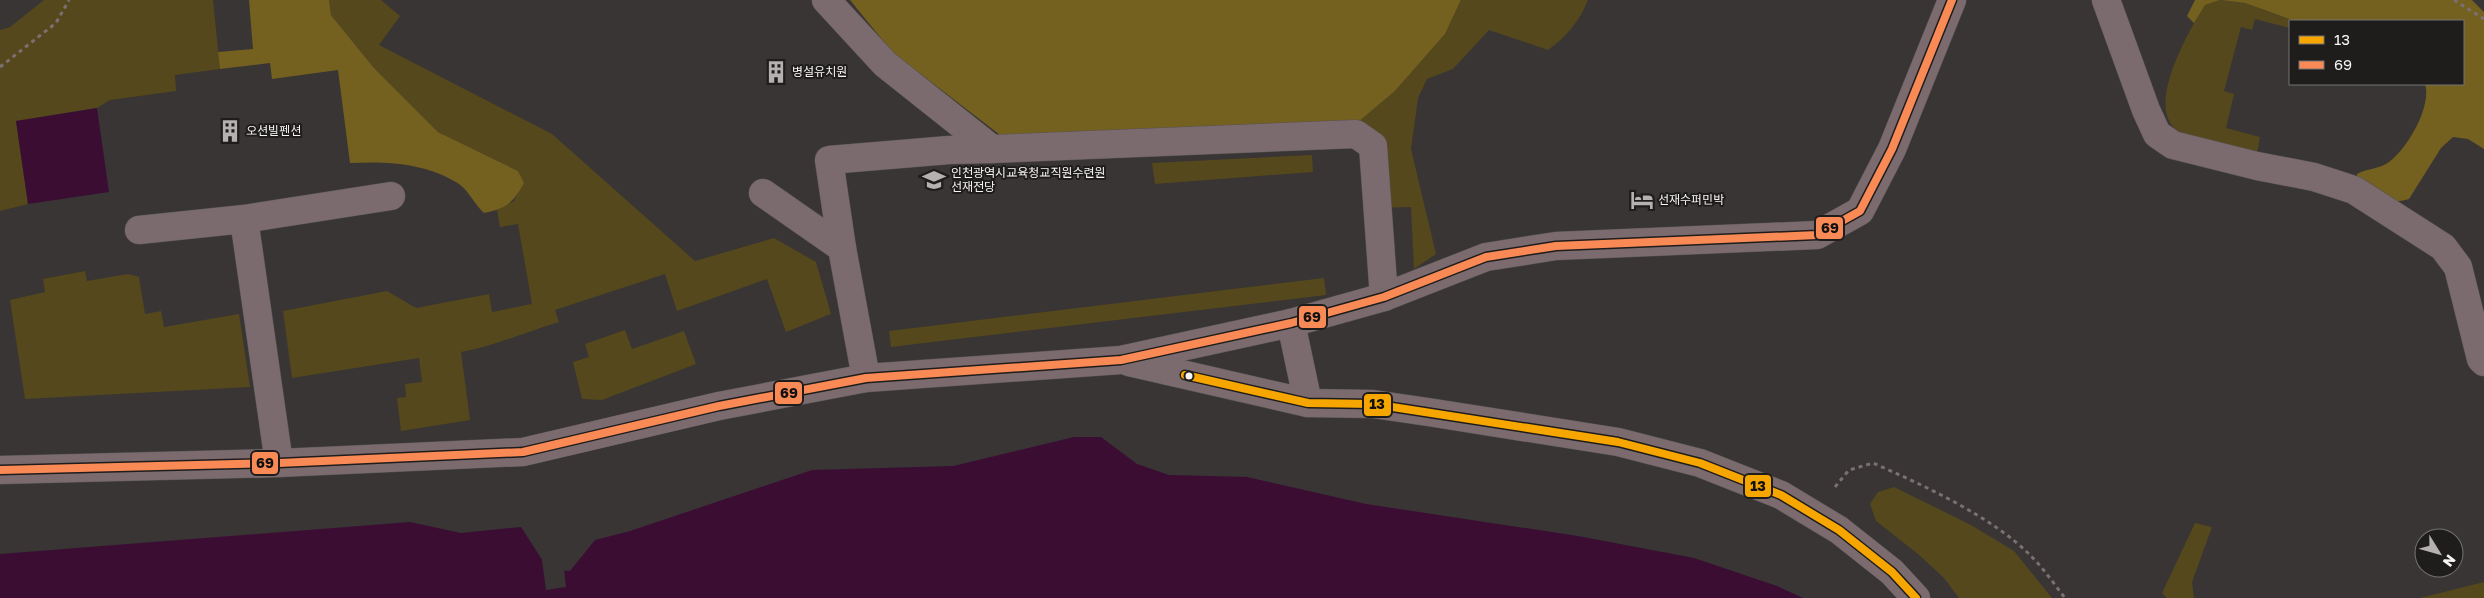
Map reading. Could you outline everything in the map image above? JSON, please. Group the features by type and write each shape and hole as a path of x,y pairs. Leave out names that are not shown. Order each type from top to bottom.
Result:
{"street":[{"path":"826,0 885,64 992,149"},
{"path":"0,470 279,463 523,452 719,406 866,378 1121,360 1291,323 1384,297 1486,257 1556,246 1816,235 1860,211 1892,149 1952,0"},
{"path":"2106,0 2146,110 2157,134 2172,145 2314,177 2354,190 2443,247 2458,267 2481,358 2484,362"},
{"path":"866,378 842,248 829,160 949,150 1356,134 1373,146 1384,297"},
{"path":"763,193 842,248"},
{"path":"139,230 244,219 390,196"},
{"path":"244,219 279,463"},
{"path":"1291,323 1308,403"},
{"path":"1121,360 1308,403 1373,404 1618,442 1700,463 1781,495 1839,530 1892,572 1916,598"}],"path":[{"path":"0,66 56,23 69,0"},
{"path":"2454,0 2484,19"},
{"path":"1812,514 1849,470 1873,463 1903,476 1998,528 2031,556 2065,598"}],"shaded area":[{"path":"44,0 213,0 220,69 175,75 176,91 110,100 97,108 16,121 28,204 0,211 0,30 10,27"},
{"path":"249,0 329,0 331,15 374,68 438,132 518,171 524,183 513,200 504,207 484,213 463,187 447,177 434,172 392,163 350,163 338,70 272,79 270,63 220,69 218,52 253,49"},
{"path":"329,0 381,0 400,16 379,45 552,134 695,261 774,238 816,262 831,314 786,332 767,279 677,311 665,274 555,310 559,322 498,343 461,352 470,420 401,431 397,398 406,397 405,384 422,382 419,358 292,378 283,311 387,291 416,308 489,294 492,312 532,304 518,224 500,227 497,210 514,201 523,183 518,171 438,132 374,68 331,15"},
{"path":"850,0 1461,0 1445,34 1395,91 1344,134 1017,148 892,52"},
{"path":"1461,0 1588,0 1572,28 1548,50 1489,30 1453,69 1427,79 1418,98 1411,149 1436,254 1414,269 1411,207 1379,208 1373,146 1344,134 1395,91 1445,34"},
{"path":"2195,0 2220,0 2205,5 2194,23 2187,16"},
{"path":"2220,0 2245,3 2292,20 2289,20 2289,28 2255,19 2252,30 2241,27 2224,91 2234,94 2226,128 2260,137 2257,154 2189,136 2180,132 2170,122 2166,107 2167,89 2172,70 2189,32 2205,5"},
{"path":"2220,0 2472,0 2484,12 2484,149 2468,139 2453,137 2441,148 2409,199 2401,201 2387,200 2375,195 2357,182 2357,174 2389,162 2404,147 2422,115 2425,104 2425,85 2464,85 2464,20 2292,20 2245,3"},
{"path":"97,108 109,192 28,204 16,121"},
{"path":"1312,155 1313,172 1155,184 1152,163"},
{"path":"85,271 87,281 128,274 139,277 145,314 161,311 164,327 239,314 250,387 25,399 10,300 45,292 43,279"},
{"path":"1324,278 1326,295 891,347 889,331"},
{"path":"625,330 632,349 684,331 696,364 602,400 582,399 573,362 589,357 585,344"},
{"path":"1074,437 1101,437 1137,464 1169,475 1247,477 1366,504 1578,536 1694,558 1777,586 1803,598 0,598 0,554 410,522 461,533 521,527 548,569 570,571 595,540 630,531 812,470 953,466"},
{"path":"1894,487 1971,525 2014,551 2052,598 1959,598 1944,578 1918,554 1876,521 1870,504 1878,492"},
{"path":"2195,523 2212,527 2192,582 2194,598 2167,598 2162,593"},
{"path":"2484,582 2484,598 2420,598"}],"pier":[{"path":"541,553 550,567 564,568 566,587 546,590"}],"transit line":[{"name":"69","path":"0,470 279,463 523,452 719,406 866,378 1121,360 1291,323 1384,297 1486,257 1556,246 1817,235 1860,211 1892,149 1952,0"},
{"name":"13","path":"1185,375 1308,403 1373,404 1618,442 1700,463 1781,495 1839,530 1892,572 1916,598"}],"place":[{"name":"병설유치원","path":"776,72"},
{"name":"오션빌펜션","path":"230,131"},
{"name":"인천광역시교육청교직원수련원 선재전당","path":"934,180"},
{"name":"선재수퍼민박","path":"1642,200"}]}
